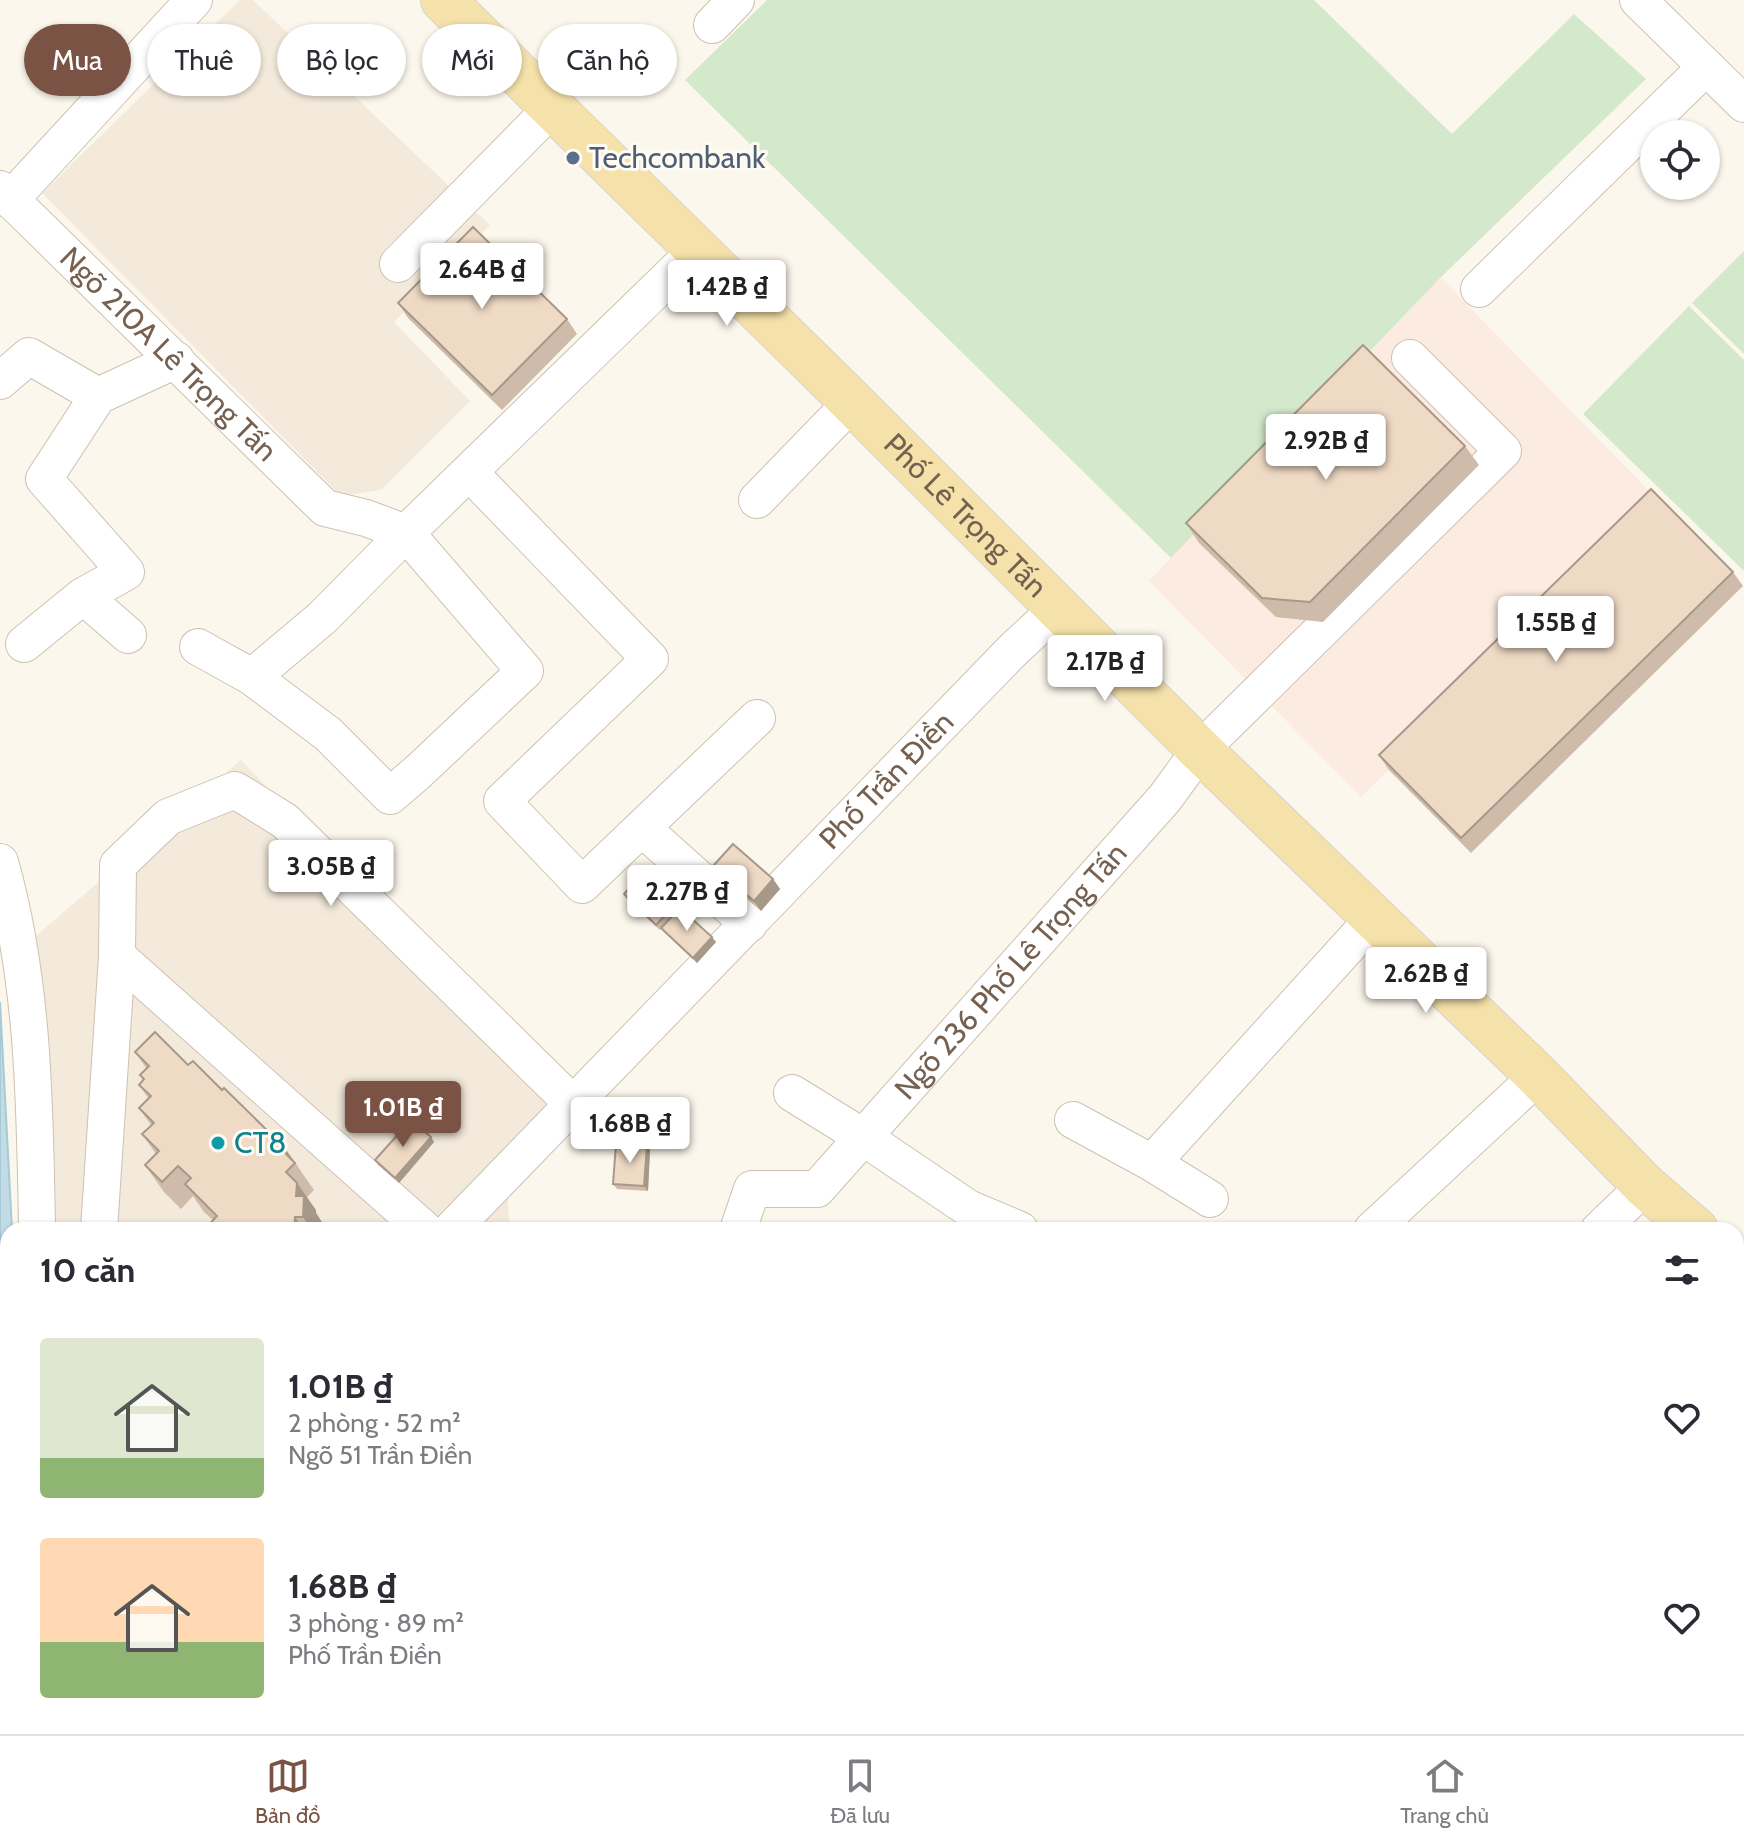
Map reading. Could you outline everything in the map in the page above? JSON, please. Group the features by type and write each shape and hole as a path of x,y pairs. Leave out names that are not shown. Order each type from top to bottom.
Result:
{"main road":[{"name":"Phố Lê Trọng Tấn","path":"443,0 1200,750 1538,1076 1645,1186 1687,1222"}],"street":[{"path":"5,195 194,0"},
{"path":"1638,0 1744,104"},
{"path":"1479,289 1706,67"},
{"path":"398,264 552,108"},
{"name":"Ngõ 210A Lê Trọng Tấn","path":"5,195 325,508 366,518 406,533"},
{"path":"252,677 322,618 696,251"},
{"path":"0,381 29,356 98,396"},
{"name":"Ngõ 236 Phố Lê Trọng Tấn","path":"741,1222 752,1189 817,1189 1165,798 1200,750 1503,451 1410,358"},
{"path":"24,644 83,596 126,572 44,479 98,396 176,360"},
{"path":"757,500 852,402"},
{"path":"469,472 650,659 502,801 582,885 757,718"},
{"path":"198,647 252,677 328,734 390,796 525,671 406,533"},
{"path":"83,596 128,635"},
{"name":"Phố Trần Điền","path":"459,1222 1012,651 1057,609"},
{"path":"100,1222 117,956 118,865 168,817 235,790 285,821 574,1105"},
{"path":"642,828 749,924"},
{"path":"0,862 23,971 33,1070 37,1222"},
{"path":"1152,1163 1374,918"},
{"path":"117,956 416,1222"},
{"path":"1381,1222 1538,1076"},
{"path":"792,1093 863,1137 962,1219"},
{"path":"1073,1120 1210,1199"},
{"path":"1607,1222 1645,1186"}],"shaded area":[{"path":"240,0 253,0 278,24 277,96 354,96 490,225 394,322 470,401 381,490 341,496 42,193 147,91 147,96 261,96 261,24 215,24"},
{"path":"1440,277 1662,504 1361,797 1149,581"},
{"path":"241,760 562,1095 504,1152 509,1222 27,1222 23,947"}],"green space":[{"path":"767,0 1314,0 1452,134 1574,14 1646,79 1440,278 1171,558 685,80"},
{"path":"1744,251 1744,354 1692,303"},
{"path":"1689,306 1744,360 1744,571 1583,414"}],"water":[{"path":"0,1002 12,1222 0,1222"}],"building":[{"path":"473,227 567,319 492,395 398,303"},
{"path":"1363,345 1465,446 1310,602 1262,598 1186,523"},
{"path":"1651,489 1733,572 1461,838 1379,755"},
{"path":"733,844 773,879 754,901 713,866"},
{"path":"643,873 675,904 656,925 624,894"},
{"path":"680,908 712,937 693,958 661,928"},
{"name":"CT8","path":"155,1032 188,1065 193,1061 222,1090 224,1088 284,1147 281,1149 295,1163 286,1172 297,1183 296,1196 304,1196 303,1217 295,1217 295,1222 211,1222 217,1216 185,1184 191,1178 178,1166 162,1182 145,1165 159,1151 142,1134 154,1123 139,1108 151,1096 139,1085 144,1079 140,1075 149,1066 135,1052"},
{"path":"411,1120 431,1137 395,1178 375,1160"},
{"path":"616,1144 647,1145 644,1186 613,1184"}],"place":[{"name":"Techcombank","path":"573,158"},
{"name":"CT8","path":"218,1143"}]}
